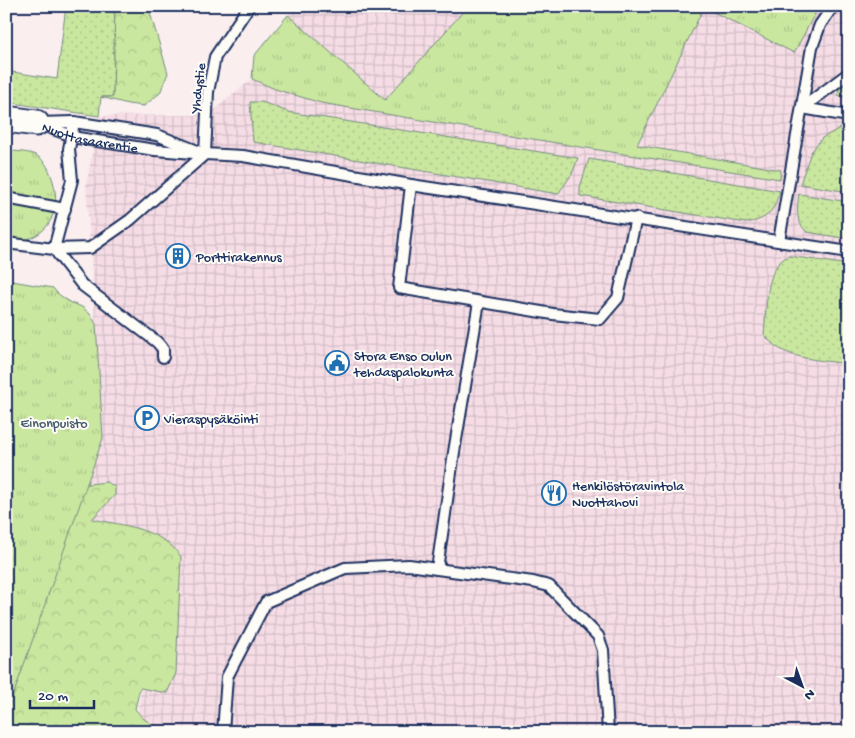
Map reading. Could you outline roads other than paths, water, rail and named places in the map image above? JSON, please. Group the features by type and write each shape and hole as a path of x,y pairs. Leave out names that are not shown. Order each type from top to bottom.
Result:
{"street":[{"name":"Nuottasaarentie","path":"6,119 36,123"}],"lane":[{"name":"Yhdystie","path":"205,154 208,92 215,57 249,6"},
{"path":"779,241 812,47 820,25 833,6"},
{"path":"802,108 849,73"},
{"path":"802,108 849,116"},
{"name":"Nuottasaarentie","path":"36,123 74,122 157,135 205,154"},
{"path":"54,249 72,180 69,149 74,122"},
{"name":"Nuottasaarentie","path":"36,123 72,136 146,149 243,156 411,185 849,252"},
{"path":"6,243 54,249 90,248 130,220 205,154"},
{"path":"411,185 399,288 553,314 600,318 618,298 636,218"},
{"path":"6,198 65,209"},
{"path":"54,249 82,285 158,342 163,349 163,357"},
{"path":"437,569 479,302"},
{"path":"223,732 227,678 266,602 345,568 409,565 549,586 598,636 603,650 608,732"}],"place":[{"name":"Porttirakennus","path":"178,256"},
{"name":"Stora Enso Oulun tehdaspalokunta","path":"337,363"},
{"name":"Vieraspysäköinti","path":"147,418"},
{"name":"Henkilöstöravintola Nuottahovi","path":"554,493"}],"park label":[{"name":"Einonpuisto","path":"54,422"}]}
